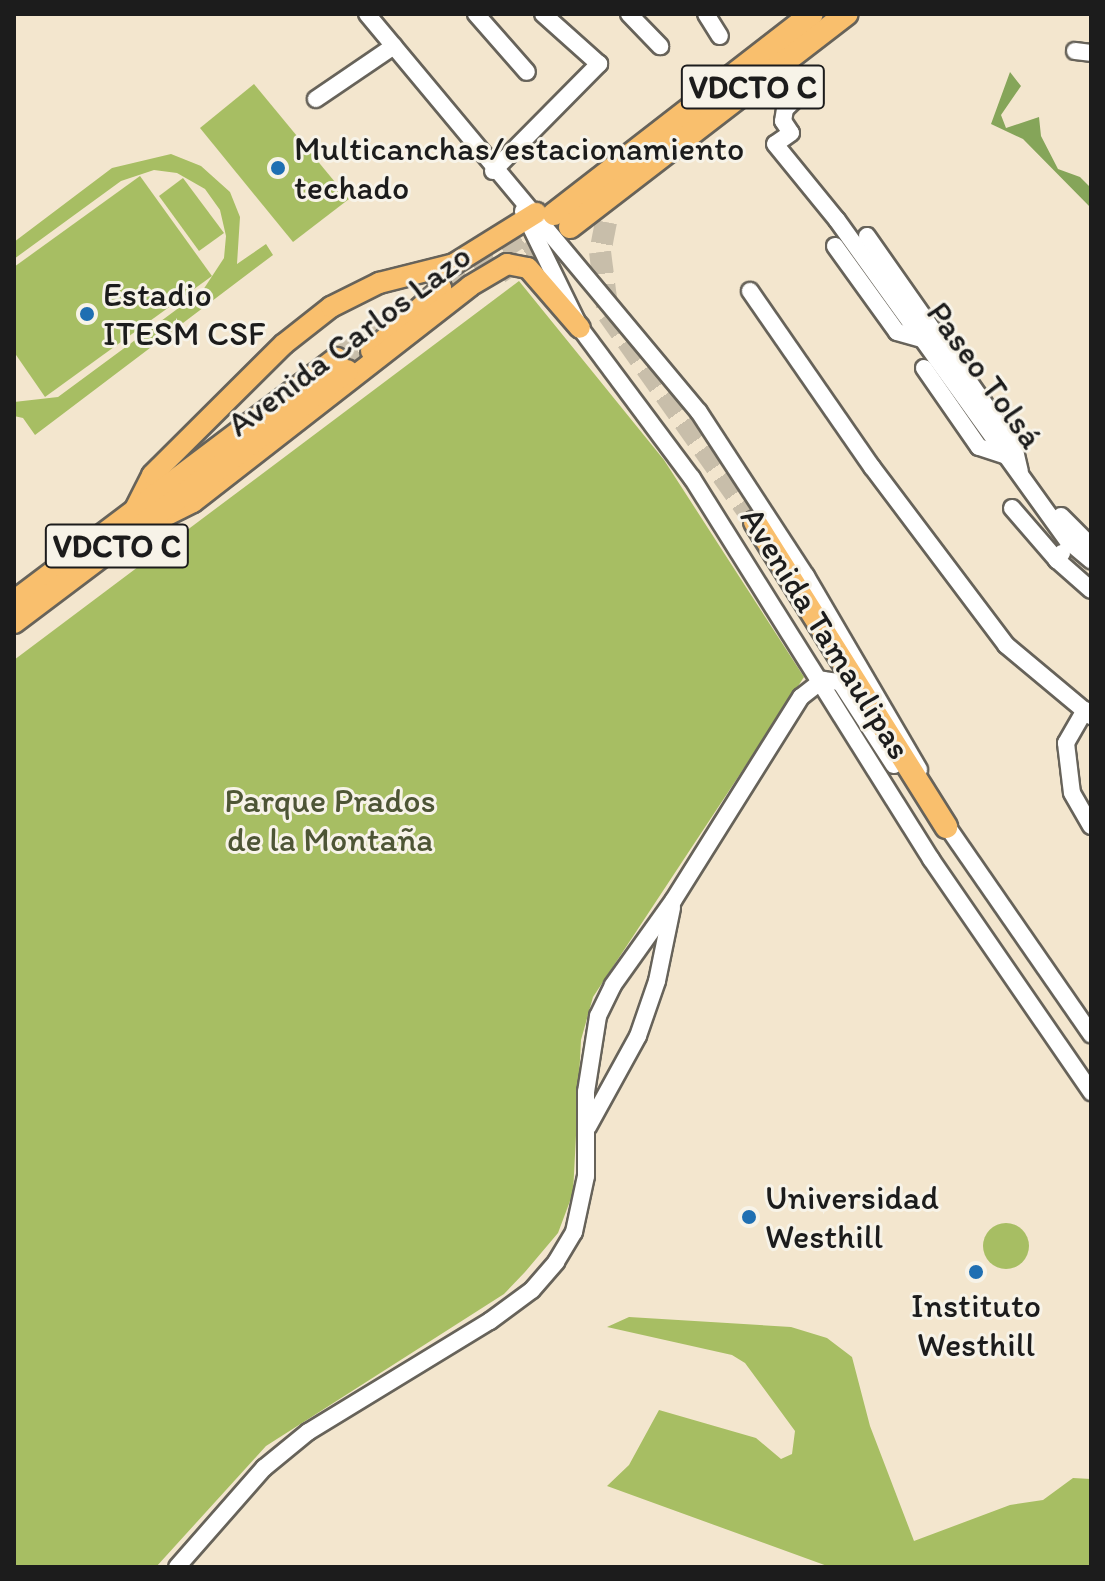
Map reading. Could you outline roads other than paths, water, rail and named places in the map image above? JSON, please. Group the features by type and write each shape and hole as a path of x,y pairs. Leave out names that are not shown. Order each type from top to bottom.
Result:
{"highway":[{"name":"Avenida Carlos Lazo","path":"541,215 636,150 812,14"},
{"name":"Avenida Carlos Lazo","path":"541,215 639,176 847,14"},
{"path":"606,222 639,176"},
{"name":"Avenida Carlos Lazo","path":"14,602 348,369"},
{"name":"Avenida Carlos Lazo","path":"14,622 141,516"},
{"path":"755,522 946,827"}],"main road":[{"name":"Avenida Carlos Lazo","path":"141,516 152,475 284,344 331,307 379,283 436,271 541,215"},
{"name":"Avenida Carlos Lazo","path":"348,369 507,264 528,268 580,328"},
{"path":"348,369 368,355 441,289 436,271"}],"street":[{"name":"Avenida Tamaulipas","path":"367,14 493,171 541,215 699,412 750,487 905,738 946,827 1091,1034"},
{"path":"476,14 527,72"},
{"path":"493,171 599,64 543,14"},
{"path":"629,14 660,46"},
{"path":"706,14 720,36"},
{"path":"316,99 394,46"},
{"name":"Paseo Tolsá","path":"809,86 785,109 783,121 791,133 775,144 837,220 1068,541 1091,560"},
{"name":"Avenida Tamaulipas","path":"541,215 580,328 692,478 823,680 931,859 1091,1092"},
{"path":"867,236 1014,446 1021,476"},
{"path":"835,246 897,332 921,339"},
{"path":"750,291 872,467 1006,645 1088,713 1066,743 1073,781 1072,793 1091,826"},
{"path":"924,368 979,447 1006,456"},
{"path":"1036,486 1091,546"},
{"path":"1012,508 1057,560 1091,590"},
{"path":"1057,560 1068,541"},
{"path":"177,1567 264,1468 308,1432 532,1290 574,1232 586,1176 589,1056 598,1016 619,976 673,901 801,697 823,680 840,682 921,808 946,827"},
{"path":"1073,781 1091,802"},
{"path":"585,1132 638,1036 657,981 673,901"}],"tunnel":[{"path":"337,359 550,217"},
{"path":"606,222 600,252 608,314 755,522"},
{"path":"499,273 557,235"}],"place":[{"name":"Multicanchas/estacionamiento techado","path":"278,168"},
{"name":"Estadio ITESM CSF","path":"87,314"},
{"name":"Universidad Westhill","path":"749,1217"},
{"name":"Instituto Westhill","path":"976,1272"}],"park label":[{"name":"Parque Prados de la Montaña","path":"330,820"}]}
